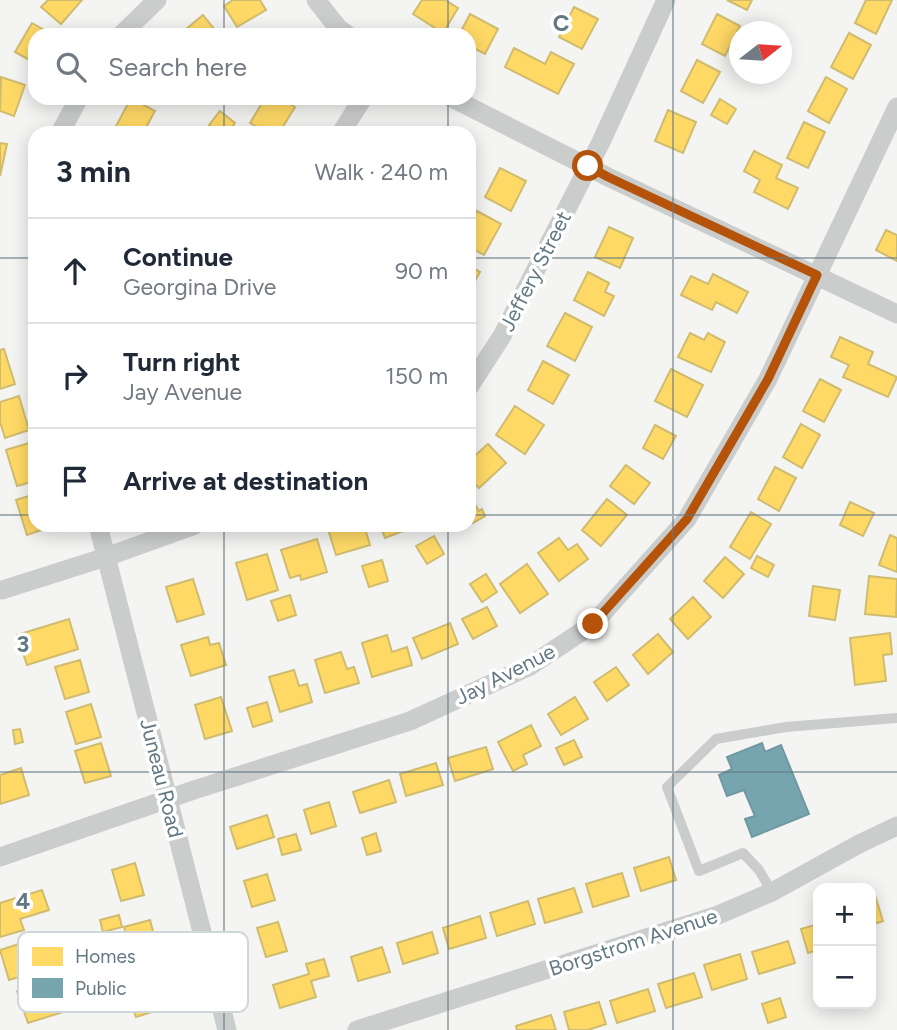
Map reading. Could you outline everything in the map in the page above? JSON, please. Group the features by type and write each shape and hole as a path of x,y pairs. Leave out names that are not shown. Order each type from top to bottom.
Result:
{"street":[{"path":"128,28 157,0"},
{"path":"316,0 339,28"},
{"name":"Jeffery Street","path":"476,376 502,336 601,142 666,0"},
{"path":"64,126 75,105"},
{"path":"345,126 359,105"},
{"path":"466,105 608,177 897,314"},
{"name":"Jay Avenue","path":"0,857 410,720 530,666 593,624 687,519 768,379 897,107"},
{"name":"Juneau Road","path":"100,532 202,932"},
{"path":"2,590 176,532"},
{"name":"Borgstrom Avenue","path":"357,1030 718,915 772,892 897,826"},
{"name":"Juneau Road","path":"222,1012 227,1030"}],"lane":[{"path":"772,892 759,870 743,853 699,872 667,787 716,739 786,727 897,718"}],"building: Homes":[{"path":"48,0 82,0 61,24 41,7"},
{"path":"233,0 260,0 266,10 237,27 224,6"},
{"path":"422,0 445,0 458,8 446,28 435,28 413,14"},
{"path":"727,0 752,0 747,10"},
{"path":"866,0 892,0 876,34 855,23"},
{"path":"574,7 598,19 582,49 559,37"},
{"path":"470,14 498,29 485,54 476,50 476,28 463,28"},
{"path":"717,14 730,21 729,48 725,56 702,44"},
{"path":"203,15 213,28 187,28"},
{"path":"28,30 28,59 15,52"},
{"path":"849,33 871,45 853,79 831,67"},
{"path":"514,48 545,64 551,52 574,64 558,94 505,67"},
{"path":"697,60 720,72 703,103 681,91"},
{"path":"1,77 25,85 14,116 0,111"},
{"path":"826,77 847,89 829,123 808,111"},
{"path":"720,99 736,109 727,124 711,115"},
{"path":"127,105 144,105 155,111 147,126 116,126"},
{"path":"261,105 295,107 283,126 255,126 250,123"},
{"path":"668,110 696,122 683,153 655,141"},
{"path":"220,111 235,123 233,126 209,125"},
{"path":"804,122 825,132 808,168 787,158"},
{"path":"0,143 7,144 0,176"},
{"path":"754,151 782,165 776,178 798,188 788,209 754,192 760,180 744,171"},
{"path":"500,168 526,181 511,211 485,197"},
{"path":"476,213 501,224 484,255 476,251"},
{"path":"609,227 633,238 620,268 595,257"},
{"path":"886,230 897,235 897,261 876,250"},
{"path":"588,272 609,283 605,292 614,296 604,316 574,300"},
{"path":"713,274 748,292 737,313 716,302 712,310 681,295 691,276 708,284"},
{"path":"565,313 592,327 575,361 547,346"},
{"path":"690,333 704,340 708,333 725,342 711,372 678,357"},
{"path":"840,337 873,352 868,364 897,377 888,397 843,377 849,365 831,357"},
{"path":"4,349 15,384 0,389 0,350"},
{"path":"543,361 569,375 553,404 528,390"},
{"path":"671,369 703,385 687,417 655,401"},
{"path":"820,379 841,390 824,422 803,411"},
{"path":"19,396 28,430 5,438 0,422 0,402"},
{"path":"515,406 544,425 525,454 496,435"},
{"path":"801,424 820,435 802,468 783,457"},
{"path":"655,425 676,436 663,459 643,448"},
{"path":"28,443 28,483 17,486 6,450"},
{"path":"488,444 506,463 479,488 476,485 476,455"},
{"path":"626,465 650,483 634,504 610,486"},
{"path":"775,467 796,478 779,511 758,499"},
{"path":"28,496 28,532 36,532 27,535 16,500"},
{"path":"607,499 627,515 601,546 582,530"},
{"path":"850,502 874,513 863,536 840,525"},
{"path":"476,506 479,511 482,509 485,516 476,521"},
{"path":"751,512 771,524 750,559 730,547"},
{"path":"329,532 366,532 370,545 336,555"},
{"path":"383,532 400,532 385,538"},
{"path":"890,535 897,538 897,572 879,565"},
{"path":"434,536 444,554 427,564 416,546"},
{"path":"559,538 568,550 577,544 588,559 559,581 538,553"},
{"path":"317,539 327,572 301,580 300,575 290,578 281,550"},
{"path":"267,554 278,590 247,600 236,563"},
{"path":"757,556 774,565 768,577 751,568"},
{"path":"725,557 744,574 723,598 704,581"},
{"path":"382,560 388,581 369,587 362,566"},
{"path":"527,564 548,594 520,613 500,584"},
{"path":"486,574 497,592 482,602 470,584"},
{"path":"869,576 897,579 896,617 865,614"},
{"path":"193,579 204,614 177,622 166,587"},
{"path":"813,586 840,590 835,620 809,616"},
{"path":"290,595 296,615 278,621 271,601"},
{"path":"693,597 711,617 688,639 670,619"},
{"path":"487,607 497,626 473,639 462,619"},
{"path":"69,619 78,649 27,665 17,635"},
{"path":"450,623 458,644 422,659 413,638"},
{"path":"890,633 892,654 883,655 886,681 855,685 850,638"},
{"path":"658,634 673,652 648,674 633,655"},
{"path":"387,635 392,652 407,647 412,665 372,677 362,643"},
{"path":"208,637 210,645 219,643 226,665 191,676 181,645"},
{"path":"341,652 347,669 354,667 359,683 325,693 315,660"},
{"path":"80,660 89,692 65,699 55,667"},
{"path":"616,667 629,685 607,701 594,682"},
{"path":"294,670 299,686 307,684 312,702 280,712 269,677"},
{"path":"221,697 232,731 205,739 195,705"},
{"path":"575,697 588,719 561,735 548,714"},
{"path":"267,702 272,721 253,727 247,708"},
{"path":"91,704 101,737 76,744 66,712"},
{"path":"531,725 541,746 523,755 527,764 513,771 498,742"},
{"path":"20,729 23,742 15,744 13,730"},
{"path":"574,740 582,757 564,765 556,748"},
{"path":"101,743 111,776 85,783 75,751"},
{"path":"486,747 493,769 455,781 448,758"},
{"path":"436,763 443,785 406,796 400,774"},
{"path":"21,768 29,795 0,804 0,775"},
{"path":"389,780 396,802 360,813 353,792"},
{"path":"329,802 336,826 311,834 304,810"},
{"path":"267,815 274,837 237,849 230,827"},
{"path":"376,833 381,851 367,855 362,838"},
{"path":"296,834 301,850 282,855 278,839"},
{"path":"669,857 676,880 641,891 634,868"},
{"path":"135,863 144,895 121,901 112,870"},
{"path":"622,873 629,896 593,907 586,884"},
{"path":"267,874 275,900 252,907 244,881"},
{"path":"574,888 582,912 545,923 538,899"},
{"path":"42,890 49,910 20,919 24,930 0,937 0,903"},
{"path":"876,898 883,921 876,923"},
{"path":"528,901 535,924 497,936 490,913"},
{"path":"119,915 122,927 103,932 100,920"},
{"path":"480,916 486,938 449,949 443,928"},
{"path":"150,920 153,932 126,932 124,927"},
{"path":"278,922 287,951 266,957 257,928"},
{"path":"813,925 813,952 808,953 801,929"},
{"path":"432,932 438,953 403,964 397,943"},
{"path":"788,941 795,963 759,974 752,952"},
{"path":"18,944 18,977 9,980 0,950"},
{"path":"382,947 390,972 358,981 351,957"},
{"path":"740,954 747,979 712,990 704,965"},
{"path":"324,959 329,976 311,981 316,997 280,1008 273,985 309,974 306,964"},
{"path":"694,973 702,997 666,1008 658,984"},
{"path":"648,989 655,1011 617,1023 610,1001"},
{"path":"780,998 786,1017 768,1023 762,1004"},
{"path":"599,1002 606,1024 588,1030 569,1030 564,1012"},
{"path":"24,1012 63,1012 28,1023"},
{"path":"134,1012 152,1012 136,1017"},
{"path":"551,1015 556,1030 517,1030 516,1026"}],"building: Public":[{"path":"762,743 765,752 781,745 809,814 752,837 745,819 755,816 744,790 727,796 719,775 732,769 727,757"}],"route":[{"path":"588,166 817,275 768,379 687,519 593,624"}]}
